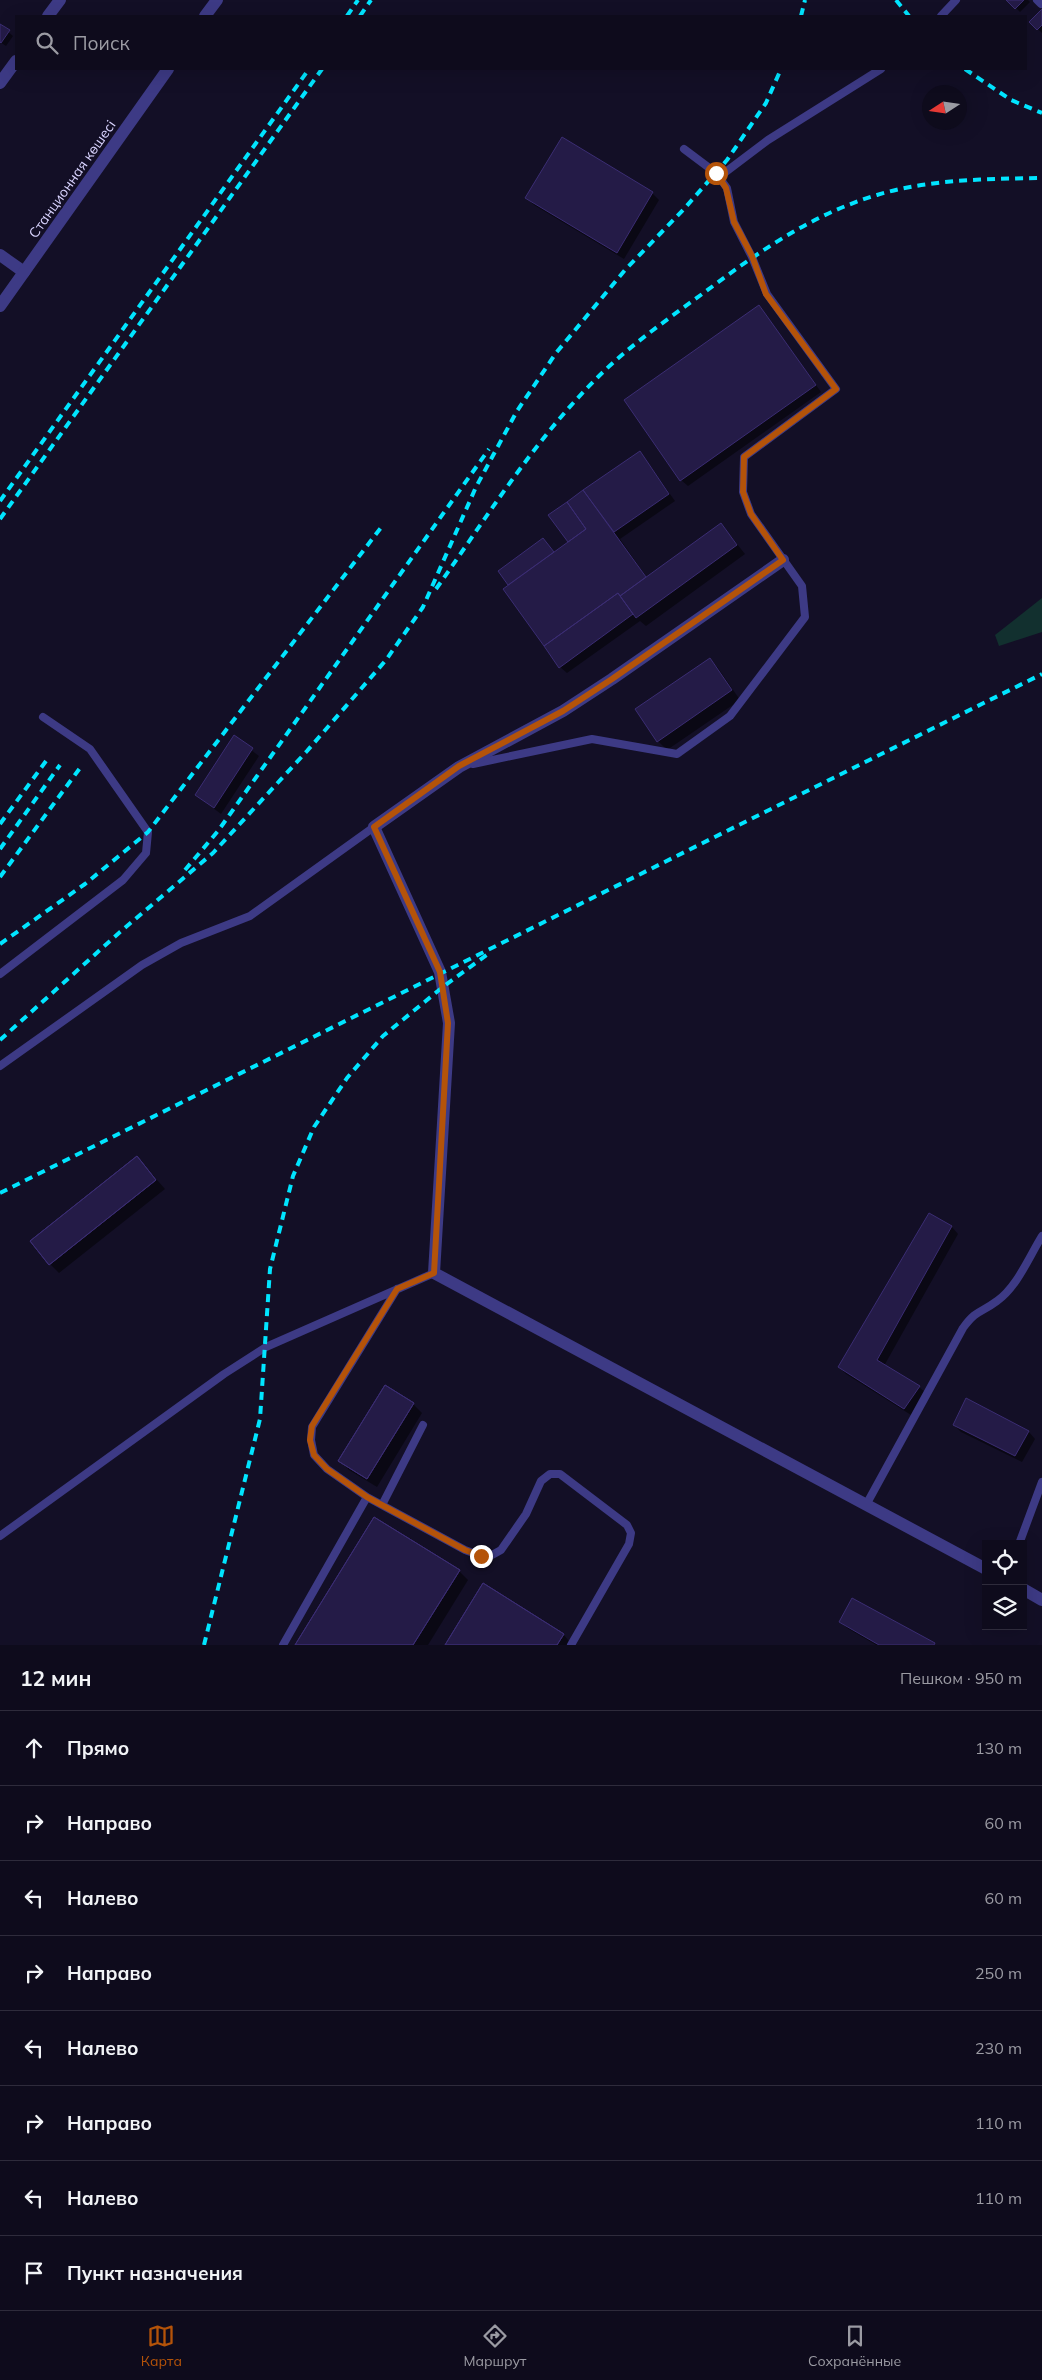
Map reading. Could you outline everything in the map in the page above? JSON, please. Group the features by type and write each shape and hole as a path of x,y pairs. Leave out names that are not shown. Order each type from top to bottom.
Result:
{"street":[{"path":"49,15 60,0"},
{"path":"206,15 216,0"},
{"path":"0,83 15,62"},
{"name":"Станционная көшесі","path":"0,306 167,70"},
{"path":"0,255 24,272"},
{"path":"783,560 571,706 459,766 374,827 440,972 445,995 448,1023 434,1273 982,1567"},
{"path":"1027,1591 1042,1600"}],"lane":[{"path":"941,15 956,0"},
{"path":"719,177 768,140 879,70"},
{"path":"459,766 592,739 676,754 730,716 805,617 802,586 751,514 743,492 744,457 836,389 766,294 752,256 734,222 726,188 719,177 684,149"},
{"path":"0,974 123,880 146,853 148,832 90,749 42,717"},
{"path":"0,1066 142,965 181,943 250,916 374,827"},
{"path":"866,1505 963,1328 973,1314 996,1302 1010,1288 1042,1236"},
{"path":"1,1535 224,1374 257,1353 434,1273"},
{"path":"397,1289 312,1426 310,1440 314,1455 327,1469 367,1497 465,1550 481,1556 492,1555 502,1550 526,1514 541,1480 550,1474 560,1474 627,1525 631,1533 629,1544 571,1645"},
{"path":"382,1505 423,1425"},
{"path":"1020,1540 1042,1482"},
{"path":"284,1645 367,1497"}],"green space":[{"path":"1042,598 1042,632 999,646 995,635"}],"building":[{"path":"1006,0 1024,0 1015,9"},
{"path":"1042,9 1042,25 1037,30 1029,22"},
{"path":"0,24 10,30 1,43 0,42"},
{"path":"562,137 653,192 617,253 525,198"},
{"path":"759,305 816,385 680,481 624,400"},
{"path":"640,451 669,494 614,532 583,490"},
{"path":"583,490 646,577 620,596 618,593 544,646 503,589 586,529 567,502"},
{"path":"567,502 586,529 568,542 548,515"},
{"path":"721,523 737,545 636,618 620,596"},
{"path":"543,538 554,552 508,585 498,571"},
{"path":"618,593 633,614 559,668 544,646"},
{"path":"710,658 732,690 657,742 635,709"},
{"path":"234,735 253,748 214,808 195,795"},
{"path":"137,1156 156,1180 49,1265 30,1241"},
{"path":"137,1156 156,1180 49,1265 30,1241"},
{"path":"929,1213 952,1226 877,1360 920,1386 904,1409 838,1367"},
{"path":"385,1385 414,1403 367,1479 338,1461"},
{"path":"385,1385 414,1403 367,1479 338,1461"},
{"path":"966,1398 1029,1431 1015,1456 953,1425"},
{"path":"374,1517 460,1570 413,1645 295,1645"},
{"path":"374,1517 460,1570 413,1645 295,1645"},
{"path":"483,1583 564,1634 557,1645 445,1645"},
{"path":"483,1583 564,1634 557,1645 445,1645"},
{"path":"852,1598 935,1643 934,1645 879,1645 839,1622"}],"railway":[{"path":"348,15 358,0"},
{"path":"361,15 371,0"},
{"path":"801,15 805,0"},
{"path":"896,0 908,15"},
{"path":"0,501 308,70"},
{"path":"0,519 321,70"},
{"path":"0,1040 120,932 213,853 307,751 386,660 423,607 476,487 517,411 556,353 625,270 684,209 727,160 766,103 781,70"},
{"path":"966,70 1011,100 1042,113"},
{"path":"436,589 533,452 553,426 598,377 639,341 771,245 833,211 897,190 938,183 1042,178"},
{"path":"185,870 218,831 489,449"},
{"path":"0,944 85,884 148,832 383,525"},
{"path":"0,1193 1042,674"},
{"path":"0,824 46,761"},
{"path":"0,849 60,765"},
{"path":"0,877 80,768"},
{"path":"204,1645 260,1419 270,1269 293,1176 314,1127 347,1078 383,1036 444,986 488,954"}],"route":[{"path":"481,1556 465,1550 367,1497 327,1469 314,1455 310,1440 312,1426 397,1289 434,1273 448,1023 444,986 440,972 374,827 459,766 563,711 783,560 751,514 743,492 744,457 836,389 766,294 752,256 734,222 726,188 716,173"}]}
